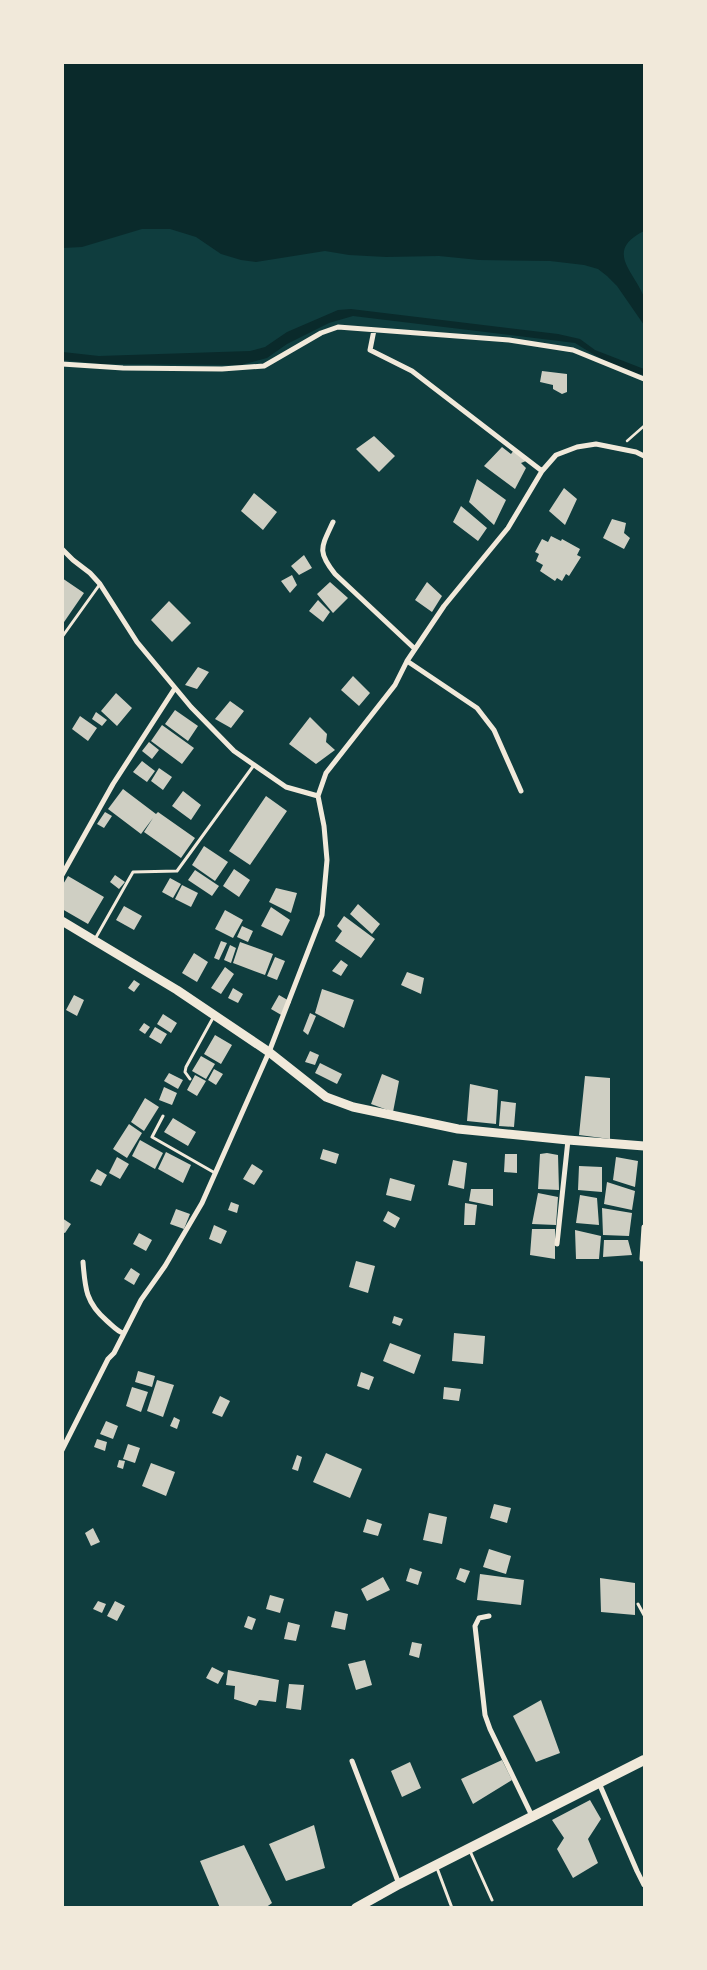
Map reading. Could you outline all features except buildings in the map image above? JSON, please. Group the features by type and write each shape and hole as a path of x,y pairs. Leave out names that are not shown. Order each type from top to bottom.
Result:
{"main road":[{"path":"356,1908 469,1848 644,1760"}],"street":[{"path":"62,364 132,368 222,369 264,366 321,333 338,327 509,340 573,350 644,379"},
{"path":"374,330 370,350 412,371 542,471"},
{"path":"62,1450 108,1359 114,1353 141,1300 186,1233 216,1174 269,1052 322,914 327,860 324,826 318,796 326,773 395,685 407,661 444,606 508,528 542,471 556,455 577,447 596,444 636,452 644,456"},
{"path":"333,522 322,546 324,560 335,574 415,649"},
{"path":"62,549 100,584 137,642 174,688 234,751 286,787 318,796"},
{"path":"407,661 477,708 494,730 521,791"},
{"path":"62,875 113,784 174,688"},
{"path":"62,921 177,990 269,1052 326,1097 353,1106 458,1129 644,1146"},
{"path":"557,1244 568,1140"},
{"path":"642,1259 644,1228"},
{"path":"82,1262 88,1299 97,1313 123,1333"},
{"path":"489,1616 480,1618 475,1626 486,1715 490,1729 532,1816"},
{"path":"352,1761 399,1884"},
{"path":"599,1783 644,1884"}],"lane":[{"path":"62,637 100,584"},
{"path":"94,939 133,872 177,871 254,765"},
{"path":"190,1080 186,1067 214,1016"},
{"path":"163,1116 152,1137 216,1174"},
{"path":"638,1604 644,1615"},
{"path":"469,1848 492,1900"},
{"path":"436,1866 452,1908"}],"path":[{"path":"618,449 644,426"}],"water":[{"path":"62,63 644,63 644,231 632,239 626,246 624,254 625,262 645,300 644,325 617,286 607,276 598,269 584,265 550,261 479,260 439,256 386,257 349,255 325,251 256,262 221,254 196,237 170,229 142,229 82,247 63,248"},
{"path":"351,309 558,334 580,339 595,350 644,369 644,375 617,367 575,343 353,316 329,323 287,344 267,358 241,365 101,364 63,360 63,352 99,356 250,351 265,347 287,332 338,310"}]}
